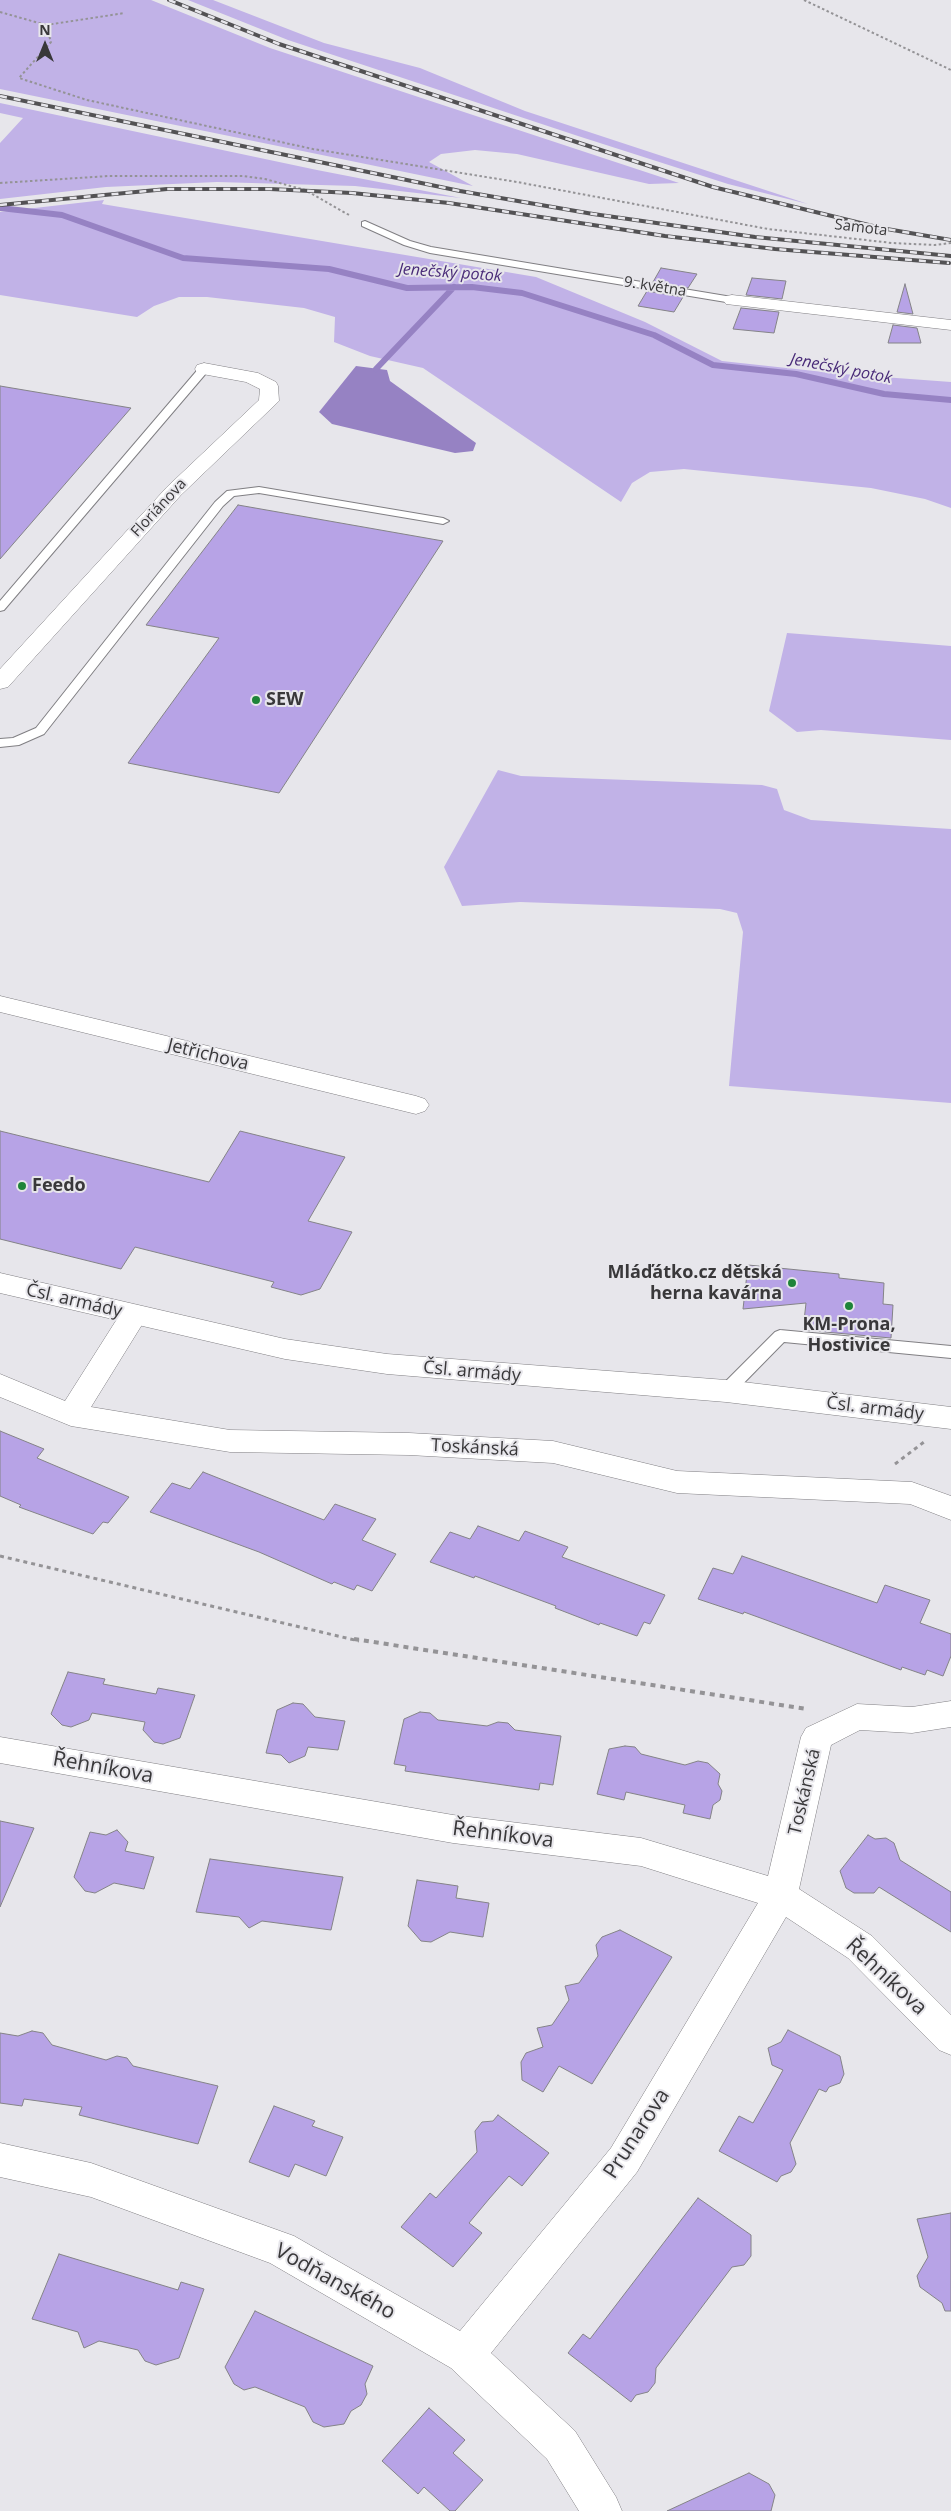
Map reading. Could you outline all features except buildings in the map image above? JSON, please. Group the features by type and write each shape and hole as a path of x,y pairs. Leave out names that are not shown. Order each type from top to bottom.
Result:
{"street":[{"name":"9. května","path":"732,300 951,325"},
{"name":"Floriánova","path":"0,681 174,491 269,400 269,386 251,376 204,369"},
{"name":"Jetřichova","path":"0,1004 416,1105"},
{"name":"Čsl. armády","path":"0,1284 285,1349 387,1364 726,1391 951,1418"},
{"path":"71,1415 134,1314"},
{"name":"Toskánská","path":"0,1385 71,1415 230,1441 409,1444 553,1452 677,1482 912,1492 951,1508"},
{"name":"Toskánská","path":"781,1894 817,1737 857,1717 912,1720 945,1715"},
{"name":"Řehníkova","path":"0,1750 453,1829 641,1852 781,1894 860,1947 951,2039"},
{"name":"Prunarova","path":"465,2355 624,2160 781,1894"},
{"name":"Vodňanského","path":"0,2160 91,2180 281,2249 465,2355 561,2445 602,2511"}],"lane":[{"name":"9. května","path":"365,224 407,243 446,253 732,300"},
{"path":"0,608 204,369"},
{"path":"0,743 15,742 40,731 219,504 232,493 259,490 443,521"},
{"path":"726,1391 780,1336 951,1352"}],"path":[{"path":"804,0 951,70"},
{"path":"0,12 46,25 125,12"},
{"name":"Samota","path":"46,25 51,42 19,78 87,100 313,149 517,182 768,229 892,243 935,245 951,243"},
{"path":"0,183 173,175 258,178 305,190 365,224"},
{"path":"861,1490 928,1439"},
{"path":"0,1556 369,1643 857,1717"}],"shaded area":[{"path":"0,0 151,0 270,48 679,183 649,184 517,154 475,150 441,154 429,162 473,186 0,89"},
{"path":"188,0 213,0 324,43 420,68 525,111 808,204 728,184 578,136 288,40"},
{"path":"0,103 317,170 461,198 355,186 217,182 106,187 0,199 0,143 23,118 0,113"},
{"path":"104,200 102,204 536,277 645,322 722,361 842,374 951,382 951,508 925,499 871,488 684,469 650,472 632,483 621,502 423,368 370,356 334,342 335,317 304,308 207,297 179,297 154,306 137,317 0,295 0,212"},
{"path":"356,366 387,370 390,381 476,443 473,451 455,453 332,424 319,412"},
{"path":"787,633 951,646 951,740 821,730 797,732 769,711"},
{"path":"498,770 521,776 762,785 777,789 784,810 811,820 951,829 951,1103 729,1086 743,932 737,913 720,909 520,902 462,906 444,867"}],"waterway":[{"name":"Jenečský potok","path":"0,208 62,215 183,258 329,269 407,288 454,287"},
{"path":"376,369 454,287"},
{"name":"Jenečský potok","path":"454,287 472,287 522,293 654,335 713,365 796,374 884,394 951,400"}],"railway":[{"path":"169,0 279,44 713,187 881,228 951,240"},
{"path":"0,96 460,191 593,214 755,237 951,256"},
{"path":"0,205 167,189 270,189 352,193 449,203 665,236 775,249 949,263"}],"place":[{"name":"SEW","path":"256,700"},
{"name":"Feedo","path":"22,1186"},
{"name":"Mláďátko.cz dětská herna kavárna","path":"792,1283"},
{"name":"KM-Prona, Hostivice","path":"849,1306"}]}
